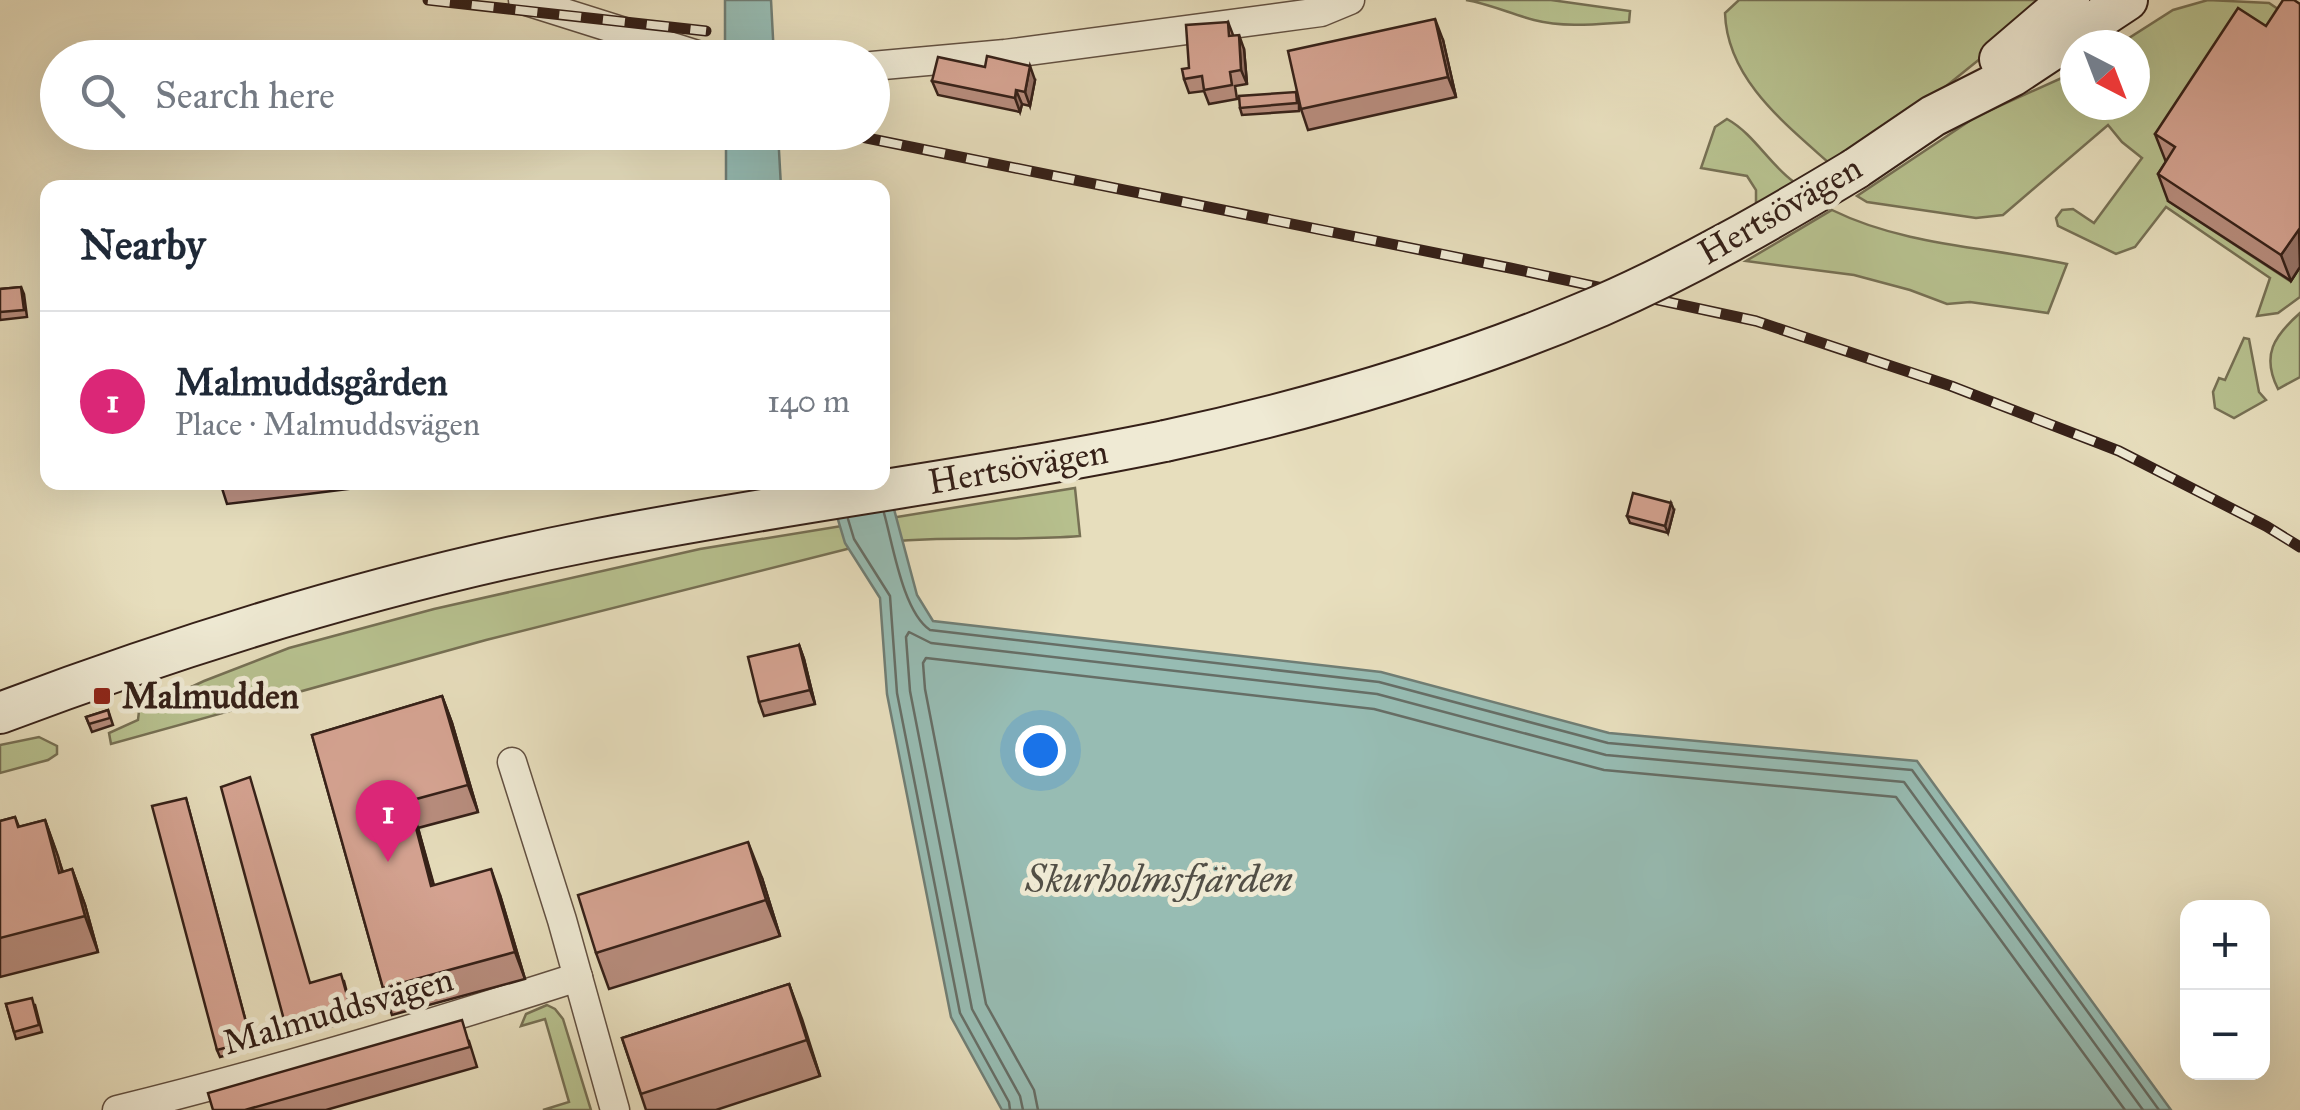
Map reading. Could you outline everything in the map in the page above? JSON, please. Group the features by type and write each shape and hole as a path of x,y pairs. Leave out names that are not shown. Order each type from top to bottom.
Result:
{"main road":[{"name":"Hertsövägen","path":"890,488 1165,441 1373,390 1534,333 1683,266 1772,220 1855,169 1933,116 2069,0"},
{"name":"Hertsövägen","path":"1933,116 2012,76 2127,0"},
{"name":"Hertsövägen","path":"0,713 190,647 367,594 586,542 881,490"}],"street":[{"path":"524,0 650,40"},
{"path":"890,64 1006,54 1322,12 1350,0"},
{"path":"512,762 615,1110"},
{"name":"Malmuddsvägen","path":"117,1110 386,1039 578,977"}],"green space":[{"path":"1466,0 1551,0 1630,11 1629,22 1546,22"},
{"path":"1739,0 2053,0 1914,112 1829,163 1776,115 1747,78 1728,36 1725,13"},
{"path":"2208,0 2269,3 2296,21 2168,201 2290,281 2300,267 2300,297 2278,313 2257,316 2270,278 2166,207 2135,247 2116,254 2058,226 2056,218 2062,210 2073,209 2094,223 2142,158 2108,125 2003,215 1976,218 1867,202 1857,196 1977,116 2060,79 2060,120 2150,120 2150,30 2142,30 2173,10"},
{"path":"1727,119 1794,182 1756,207 1756,190 1747,176 1701,168 1715,127"},
{"path":"1832,210 1918,238 2067,264 2048,313 1970,302 1947,304 1854,275 1746,261"},
{"path":"2300,313 2300,377 2278,389 2271,366 2273,347"},
{"path":"2244,338 2249,339 2259,392 2266,400 2234,418 2215,408 2213,392 2219,378 2225,380"},
{"path":"1075,488 1080,536 863,545 486,640 111,744 109,733 138,720 139,711 204,681 289,648 434,609 700,549"},
{"path":"39,737 57,746 57,754 0,773 0,745"},
{"path":"547,1005 563,1019 591,1110 543,1110 569,1102 545,1019 521,1026 526,1014"}],"water":[{"path":"725,0 771,0 773,40 725,40"},
{"path":"726,150 779,150 781,180 726,180"},
{"name":"Skurholmsfjärden","path":"829,490 889,490 917,595 933,621 1381,672 1609,733 1917,761 2171,1110 1002,1110 951,1017 887,694 880,598 845,543"}],"building":[{"path":"2283,0 2300,4 2300,228 2281,255 2158,174 2175,147 2155,134 2238,8 2266,26"},
{"path":"1435,19 1448,77 1301,109 1288,51"},
{"path":"1228,22 1229,36 1239,35 1241,70 1230,72 1232,85 1204,90 1202,76 1184,79 1182,69 1189,68 1186,25"},
{"path":"987,56 1030,66 1025,92 1016,90 1015,98 932,81 938,57 985,67"},
{"path":"1296,92 1297,103 1240,108 1239,96"},
{"path":"21,287 24,310 0,312 0,289"},
{"path":"1633,493 1671,503 1665,526 1627,516"},
{"path":"799,645 810,690 759,702 748,657"},
{"path":"442,696 468,785 409,801 431,886 491,869 515,952 383,988 312,735"},
{"path":"108,710 110,718 89,724 86,717"},
{"path":"250,777 310,983 341,974 352,1013 287,1031 221,787"},
{"path":"186,798 251,1041 217,1050 152,806"},
{"path":"15,817 18,827 45,820 59,873 72,869 85,916 0,938 0,821"},
{"path":"748,842 766,900 596,953 578,895"},
{"path":"789,984 807,1040 641,1094 622,1038"},
{"path":"32,998 39,1025 14,1032 6,1004"},
{"path":"462,1020 470,1047 245,1110 213,1110 208,1093"}],"railway":[{"path":"428,0 706,31"},
{"path":"890,143 1756,321 1951,386 2119,451 2300,547"}],"place":[{"name":"Malmudden","path":"102,696"},
{"name":"Malmuddsgården","path":"388,862"}]}
